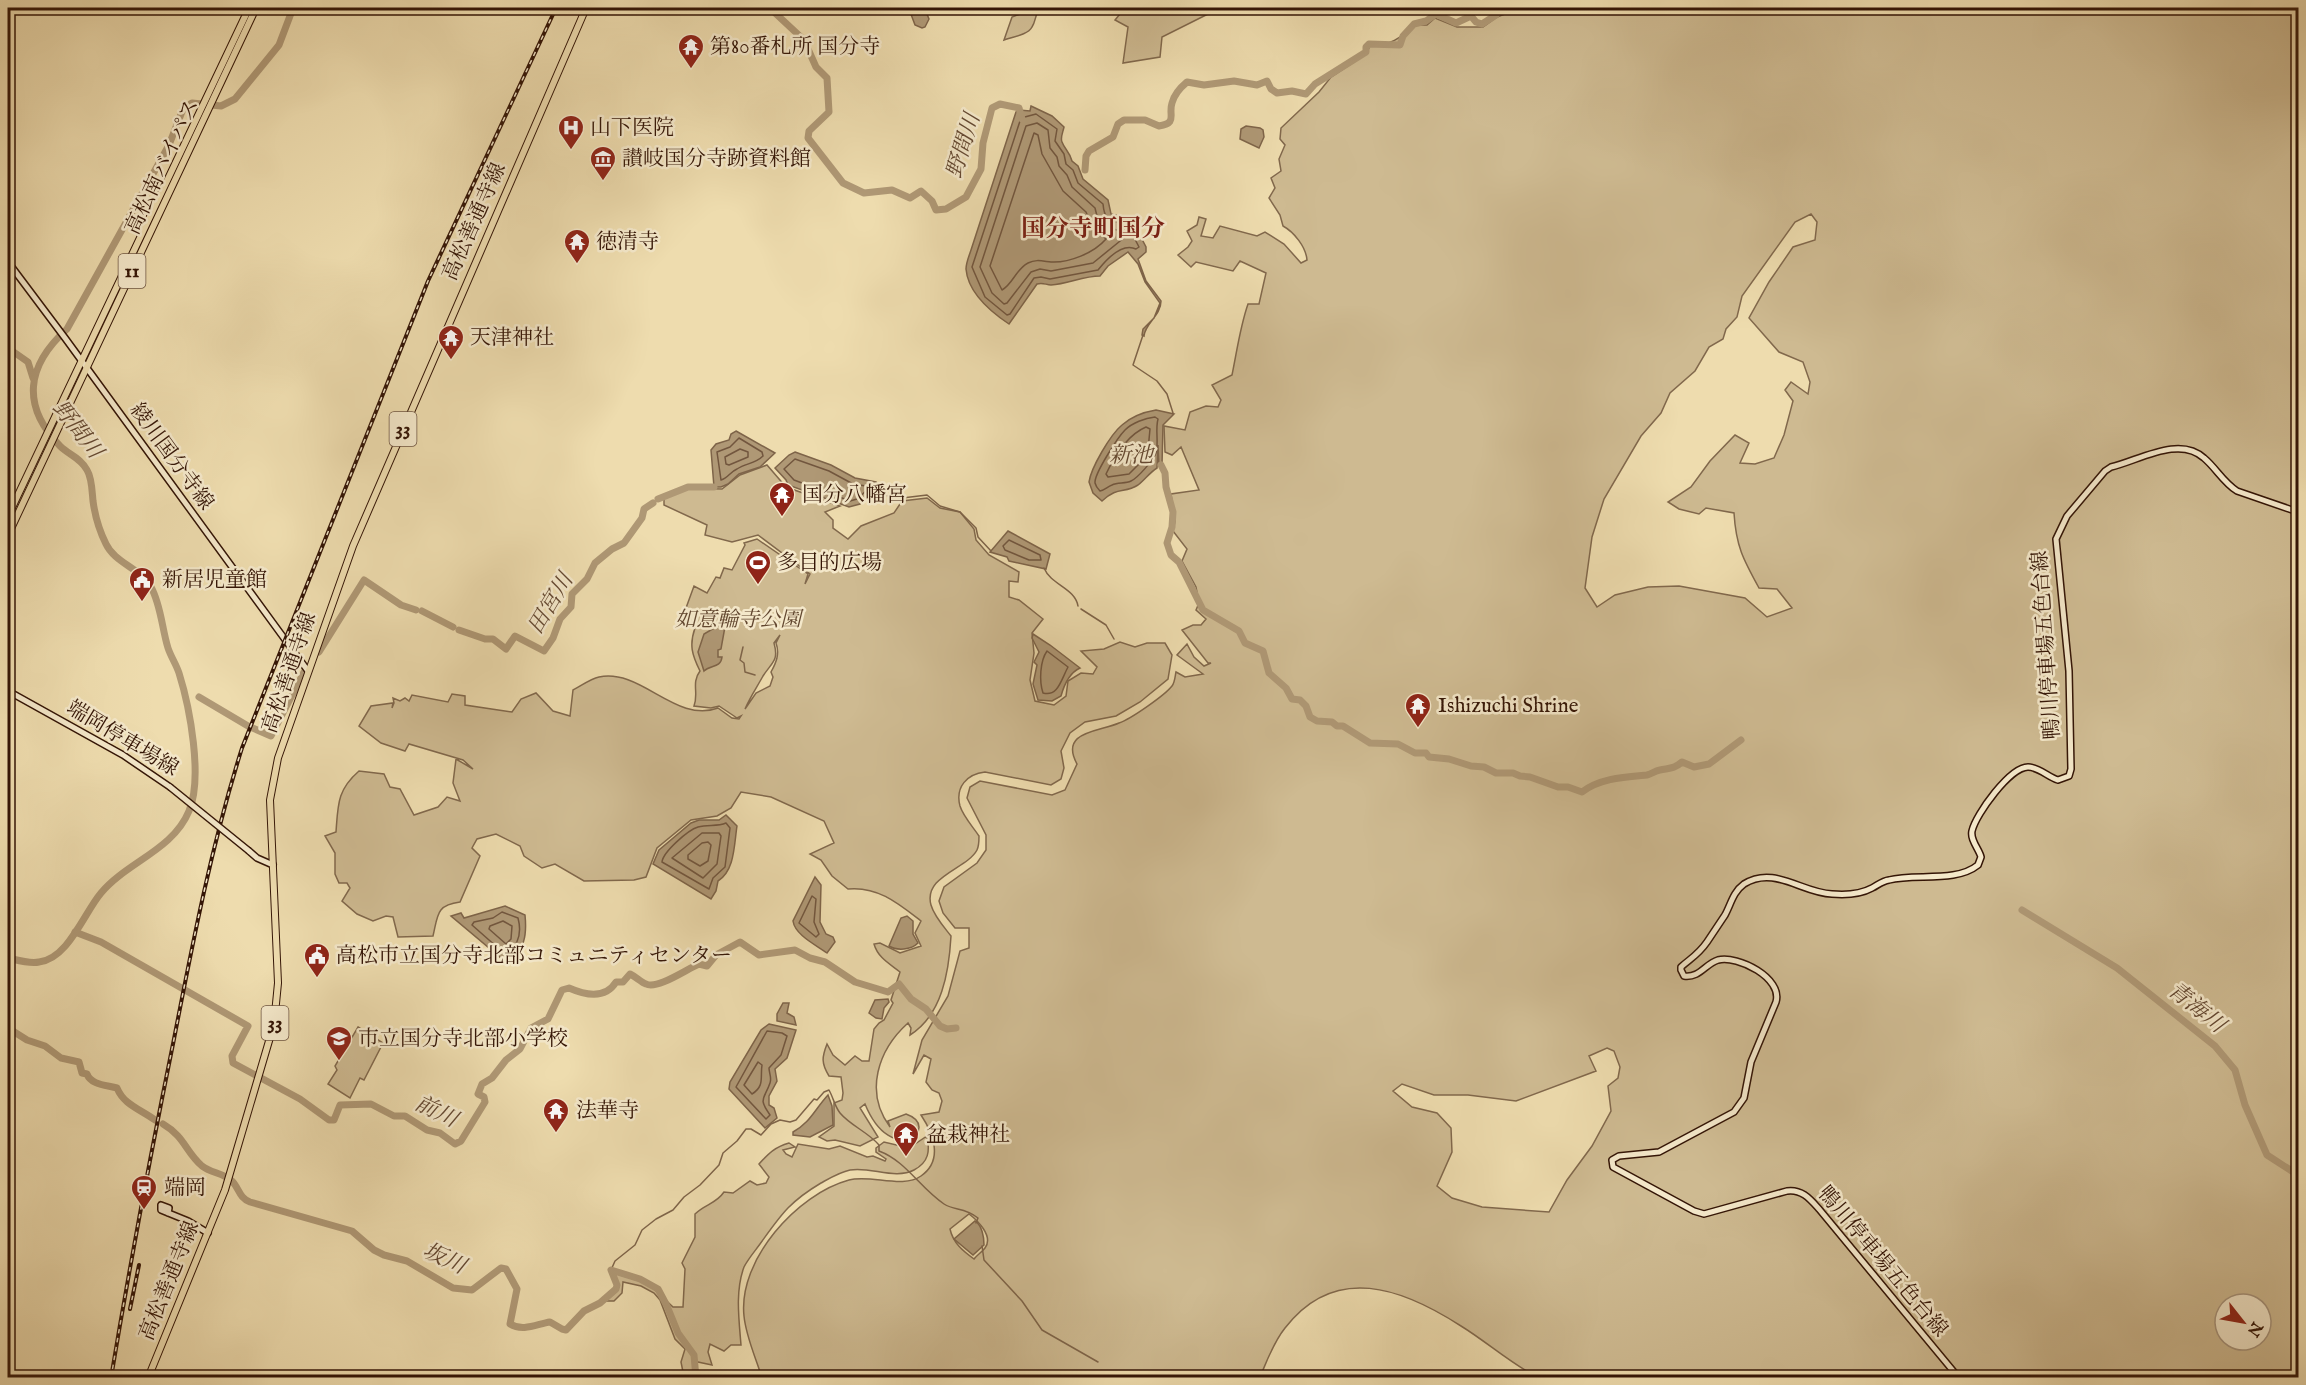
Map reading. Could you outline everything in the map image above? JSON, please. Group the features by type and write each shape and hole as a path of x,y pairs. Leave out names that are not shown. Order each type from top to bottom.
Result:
{"main road":[{"name":"高松南バイパス","path":"8,516 249,8"},
{"name":"高松南バイパス","path":"8,535 256,8"},
{"name":"高松善通寺線","path":"148,1377 229,1179 277,1011 278,983 270,800 275,770 353,546 586,8"},
{"name":"綾川国分寺線","path":"8,262 308,671"},
{"name":"鴨川停車場五色台線","path":"1959,1377 1804,1194 1786,1191 1704,1214 1694,1211 1613,1167 1612,1160 1619,1156 1648,1154 1668,1148 1734,1112 1744,1098 1751,1062 1776,1002 1777,992 1771,983 1758,972 1737,960 1717,961 1691,976 1682,973 1681,967 1696,956 1725,915 1738,889 1748,882 1772,877 1813,891 1841,894 1870,889 1887,880 1947,875 1969,870 1978,865 1981,857 1973,839 1973,829 1988,800 2014,773 2027,767 2058,780 2069,776 2071,769 2069,671 2056,539 2067,516 2105,471 2111,467 2161,452 2195,451 2206,459 2229,486 2237,491 2298,512"},
{"name":"端岡停車場線","path":"8,691 123,755 170,787 257,858 273,865"},
{"path":"168,1213 208,1233"}],"green space":[{"path":"1033,8 1040,8 1030,30 1004,40 1012,17 1031,13"},
{"path":"1119,8 1220,8 1162,37 1160,57 1123,63 1128,27 1115,20 1120,14"},
{"path":"1521,8 2298,8 2298,1377 1537,1377 1439,1313 1416,1301 1370,1288 1347,1289 1325,1295 1304,1308 1281,1334 1260,1377 762,1378 745,1324 745,1295 751,1273 761,1252 775,1232 791,1214 829,1188 857,1179 914,1180 928,1170 932,1162 934,1146 921,1115 939,1112 942,1101 939,1093 932,1090 926,1082 931,1059 924,1055 913,1074 922,1040 948,996 960,951 969,948 969,928 955,928 943,913 939,901 944,887 977,863 986,850 986,835 967,798 970,787 980,781 1052,795 1065,790 1077,764 1073,745 1077,739 1084,734 1124,721 1139,712 1172,686 1176,672 1185,677 1203,674 1177,655 1187,644 1194,657 1204,666 1211,663 1208,663 1182,630 1193,625 1201,625 1206,619 1196,610 1199,603 1196,587 1182,561 1187,549 1173,531 1175,521 1171,494 1199,490 1181,447 1172,455 1165,452 1164,426 1185,430 1190,412 1206,406 1218,407 1221,400 1212,385 1232,375 1248,304 1259,304 1266,273 1240,261 1233,271 1196,262 1191,267 1178,255 1192,241 1187,231 1197,225 1199,217 1206,219 1201,236 1213,238 1220,226 1257,236 1265,232 1284,244 1301,263 1307,260 1302,245 1283,226 1280,215 1269,198 1275,188 1271,178 1281,171 1279,159 1285,145 1280,139 1281,128 1319,92 1331,77 1366,54 1370,46 1389,43 1415,25 1427,25 1435,18 1457,27 1483,27 1497,17","holes":["1811,214 1817,222 1815,240 1793,247 1769,282 1749,318 1779,352 1803,362 1810,382 1808,394 1791,382 1785,390 1793,401 1784,435 1774,458 1755,464 1740,463 1749,443 1735,435 1710,461 1691,487 1668,502 1679,509 1699,514 1706,508 1734,513 1736,535 1741,552 1759,588 1777,589 1792,608 1767,617 1745,598 1679,586 1648,587 1615,595 1597,607 1585,588 1592,537 1604,499 1641,436 1661,413 1670,393 1695,371 1709,347 1723,339 1726,329 1737,317 1742,296 1795,222","1607,1048 1614,1051 1620,1067 1618,1078 1608,1086 1611,1111 1592,1146 1567,1180 1549,1212 1482,1207 1452,1198 1437,1186 1452,1152 1451,1128 1437,1113 1412,1107 1393,1091 1402,1084 1434,1095 1468,1095 1516,1101 1596,1071 1589,1056","969,1214 983,1229 987,1238 984,1249 974,1259 956,1243 950,1229"]},
{"name":"如意輪寺公園","path":"767,465 786,487 840,506 825,512 833,520 833,528 848,539 861,526 894,513 902,501 927,498 940,508 960,512 974,529 976,540 989,555 1019,572 1018,582 1009,581 1009,597 1019,600 1043,619 1032,633 1034,653 1030,680 1035,701 1054,705 1066,696 1068,681 1081,673 1093,674 1097,667 1081,651 1104,649 1120,642 1135,647 1147,643 1165,643 1172,655 1168,679 1140,702 1116,716 1085,722 1070,733 1061,751 1064,768 1061,779 1051,785 985,772 973,775 961,787 960,806 979,836 979,843 972,857 939,880 930,895 934,913 951,936 942,992 930,1016 921,1026 910,1035 911,1028 908,1023 898,1034 882,1059 878,1072 876,1086 882,1114 890,1127 888,1121 906,1114 916,1120 919,1127 910,1139 900,1140 888,1135 876,1124 865,1104 860,1108 878,1137 860,1146 835,1140 827,1141 819,1137 834,1126 834,1103 842,1100 843,1093 841,1077 829,1076 824,1064 823,1056 827,1044 833,1055 845,1065 855,1056 862,1061 869,1061 874,1029 884,1020 893,1003 891,1000 900,972 881,957 874,944 880,943 900,953 921,946 915,933 921,921 878,893 848,889 832,876 821,860 810,854 834,843 824,821 771,797 741,792 731,808 717,816 691,820 657,848 646,877 634,880 584,881 555,864 542,868 524,856 520,846 496,834 477,839 472,848 480,856 460,902 452,903 439,912 433,936 398,937 393,917 386,916 373,921 357,914 342,901 350,888 347,883 339,883 335,874 335,853 325,836 336,832 340,798 346,785 359,771 384,774 390,787 400,789 414,815 438,807 447,797 460,801 453,783 456,759 473,769 463,760 409,744 405,751 381,743 359,726 371,706 393,703 392,708 394,703 393,698 400,701 405,698 409,701 412,695 448,702 452,694 465,696 465,705 512,712 521,699 536,693 553,711 570,716 573,690 596,678 614,676 629,680 688,709 703,711 718,708 732,718 739,719 741,716 737,718 719,706 711,708 694,706 695,684 700,671 692,650 695,628 686,608 694,586 707,593 716,577 720,578 724,568 732,570 744,543 757,539 808,574 805,584 810,574 758,535 732,542 705,535 707,525 664,505 664,497 688,488 722,489 740,475","holes":["780,635 776,643 777,655 771,672 773,677 770,686 756,693 745,709 774,661 776,654 774,643"]},
{"path":"358,1027 383,1043 364,1080 360,1078 350,1098 328,1084 337,1070 335,1066"},
{"path":"927,1136 927,1156 923,1163 914,1170 899,1174 858,1169 846,1171 810,1190 786,1210 750,1258 741,1276 739,1316 741,1345 731,1345 724,1351 710,1344 708,1352 712,1365 693,1361 693,1369 703,1377 684,1377 681,1362 685,1349 675,1339 660,1300 654,1293 641,1286 623,1282 622,1293 614,1301 606,1301 619,1287 614,1273 652,1287 673,1307 683,1307 685,1269 682,1263 695,1237 695,1214 718,1199 724,1192 733,1193 750,1181 757,1185 766,1183 769,1177 759,1164 780,1146 789,1143 795,1147 783,1150 792,1157 798,1144 829,1149 840,1146 867,1157 873,1156 885,1161 886,1159 876,1152 876,1148 884,1142 909,1148"}],"water":[{"path":"910,8 926,13 929,19 925,27 915,25"},
{"path":"1031,106 1052,116 1064,127 1062,142 1072,161 1078,166 1083,179 1108,200 1111,214 1127,218 1134,224 1146,247 1146,252 1138,259 1146,281 1161,301 1154,317 1160,303 1145,282 1138,264 1128,252 1108,266 1100,276 1051,285 1037,284 1009,324 981,301 971,286 966,269 967,262 1016,112 1030,111"},
{"path":"1246,126 1263,130 1264,137 1259,148 1240,139 1241,129"},
{"path":"1153,319 1144,336 1142,335 1143,329"},
{"name":"新池","path":"1156,410 1174,414 1163,425 1162,465 1159,466 1158,445 1157,468 1138,485 1112,493 1102,501 1093,493 1089,482 1102,452 1112,436 1126,422 1138,415"},
{"path":"736,431 775,453 760,467 739,474 728,484 714,487 711,450 716,444 729,440 731,434"},
{"path":"795,452 831,465 855,478 876,482 880,487 860,504 849,507 788,485 775,468"},
{"path":"1008,531 1050,554 1046,569 1009,561 1007,557 990,552"},
{"path":"726,621 721,649 718,650 718,657 722,657 721,661 704,671 698,652 704,634"},
{"path":"1033,634 1080,668 1068,680 1061,696 1052,701 1038,700 1033,684 1037,665 1034,662 1039,652 1032,638"},
{"path":"726,815 737,826 734,849 731,864 718,881 711,899 653,864 659,850 691,823 699,820 719,820"},
{"path":"815,877 821,885 820,922 826,934 833,937 835,942 827,953 802,935 793,921"},
{"path":"505,906 525,915 526,922 524,942 518,953 507,963 451,916 461,913 464,918"},
{"path":"907,916 913,921 913,934 918,943 904,949 889,946 901,918"},
{"path":"888,999 889,1002 884,1008 882,1019 869,1013 875,1000"},
{"path":"783,1003 789,1003 787,1013 794,1017 796,1025 777,1021 777,1014"},
{"path":"769,1024 796,1030 787,1058 775,1069 777,1081 769,1096 769,1105 774,1108 777,1118 765,1128 729,1089 730,1082 761,1030"},
{"path":"828,1095 832,1106 833,1125 810,1137 793,1135 793,1132 808,1120"},
{"path":"975,1221 981,1228 984,1245 973,1255 954,1239"}],"waterway":[{"name":"野間川","path":"8,958 35,962 49,959 59,953 101,893 123,873 161,846 182,824 189,811 195,780 191,723 179,673 168,648 154,594 146,580 115,556 106,544 96,518 89,473 82,462 60,446 47,431 39,416 34,401 36,372 53,343 67,329 169,145 183,109 192,103 221,106 235,99 279,45 293,8"},
{"name":"野間川","path":"765,8 774,12 804,40 816,67 827,78 829,112 809,131 808,138 843,183 864,193 892,190 910,198 921,191 932,201 936,210 946,209 966,197 981,169 983,143 992,108 1000,104 1019,108 1022,119"},
{"name":"野間川","path":"1085,170 1086,156 1089,151 1113,137 1118,124 1124,120 1145,120 1159,126 1168,123 1171,118 1173,100 1187,82 1204,85 1234,81 1257,85 1267,81 1271,89 1277,93 1292,91 1306,94 1315,84 1366,52 1369,44 1400,45 1403,36 1414,24 1426,21 1436,14 1456,23 1471,16 1476,22 1482,24 1496,15 1501,8"},
{"path":"1143,335 1133,365 1157,381 1167,394 1173,413"},
{"path":"8,348 28,362 33,378"},
{"path":"1161,465 1165,473 1166,487 1173,512 1172,527 1167,543 1171,555 1179,562 1203,610 1239,631 1245,643 1263,651 1269,673 1286,688 1292,699 1300,700 1306,706 1310,717 1317,721 1332,722 1337,726 1343,726 1370,743 1398,744 1415,753 1426,753 1429,757 1484,767 1496,773 1513,773 1582,792 1605,781 1647,775 1674,767 1682,762 1694,767 1709,764 1741,740"},
{"name":"田宮川","path":"658,499 688,487 714,487"},
{"path":"878,491 894,499 927,495 940,506 960,512 976,528 978,537 991,551"},
{"name":"田宮川","path":"459,630 485,639 493,639 506,649 515,636 544,651 553,638 560,619 571,607 572,594 587,579 595,563 612,549 624,543 642,518 644,509 653,503"},
{"path":"1044,568 1052,579 1072,595 1078,606"},
{"name":"田宮川","path":"319,652 364,580 401,605 416,610"},
{"path":"1081,609 1106,625 1114,639"},
{"name":"田宮川","path":"422,611 453,627"},
{"path":"743,647 740,660 744,663 745,672 755,675"},
{"name":"田宮川","path":"199,697 248,726 271,736 304,672"},
{"name":"青海川","path":"2022,910 2117,968 2215,1046 2235,1070 2245,1105 2267,1155 2298,1175"},
{"name":"前川","path":"75,932 101,942 248,1026 232,1056 233,1063 300,1099 329,1120 334,1120 340,1105 371,1104 394,1116 405,1116 427,1130 440,1133 455,1144 461,1141 485,1102 484,1097 478,1094 482,1084 492,1078 506,1060 520,1049 531,1028 548,1019 562,990 569,988 582,993 601,994 616,982 623,982 630,974 646,984 657,984 699,964 707,966 716,955 740,942 759,955 795,950 810,958 825,962 855,982 888,992 899,984 911,999 926,1009 940,1026 947,1029 956,1028"},
{"name":"坂川","path":"8,1028 27,1040 45,1046 61,1058 79,1062 82,1073 87,1074 95,1082 117,1088 128,1103 155,1120"},
{"path":"611,1270 615,1261 635,1245 642,1230 673,1210 684,1197 700,1185 719,1165 723,1153 737,1141 746,1129 751,1129 761,1135 771,1124 780,1120 790,1122 796,1120 814,1099 817,1100 829,1090 840,1113 875,1140 879,1145 879,1151 897,1161 935,1198 952,1208 968,1212 978,1218 976,1223"},
{"name":"坂川","path":"163,1124 181,1139 202,1166 232,1181 246,1200 352,1231 374,1250 407,1261 453,1288 472,1290 501,1268 506,1269 517,1289 510,1324 515,1326 525,1327 550,1322 566,1330 584,1311 600,1303 616,1289 617,1285 611,1270 640,1279 658,1289 678,1333 694,1355 696,1378"},
{"path":"982,1246 984,1260 1022,1301 1042,1330 1098,1362"}],"railway":[{"path":"111,1378 149,1166 196,929 221,820 242,748 428,281 556,8"},
{"path":"130,1309 139,1265"}],"place":[{"name":"第80番札所 国分寺","path":"691,70"},
{"name":"山下医院","path":"571,151"},
{"name":"讃岐国分寺跡資料館","path":"603,182"},
{"name":"徳清寺","path":"577,265"},
{"name":"天津神社","path":"451,361"},
{"name":"国分八幡宮","path":"782,518"},
{"name":"多目的広場","path":"758,586"},
{"name":"新居児童館","path":"142,603"},
{"name":"Ishizuchi Shrine","path":"1418,729"},
{"name":"高松市立国分寺北部コミュニティセンター","path":"317,979"},
{"name":"市立国分寺北部小学校","path":"339,1062"},
{"name":"法華寺","path":"556,1134"},
{"name":"盆栽神社","path":"906,1158"},
{"name":"端岡","path":"144,1211"}],"district":[{"name":"国分寺町国分","path":"1093,229"}]}
